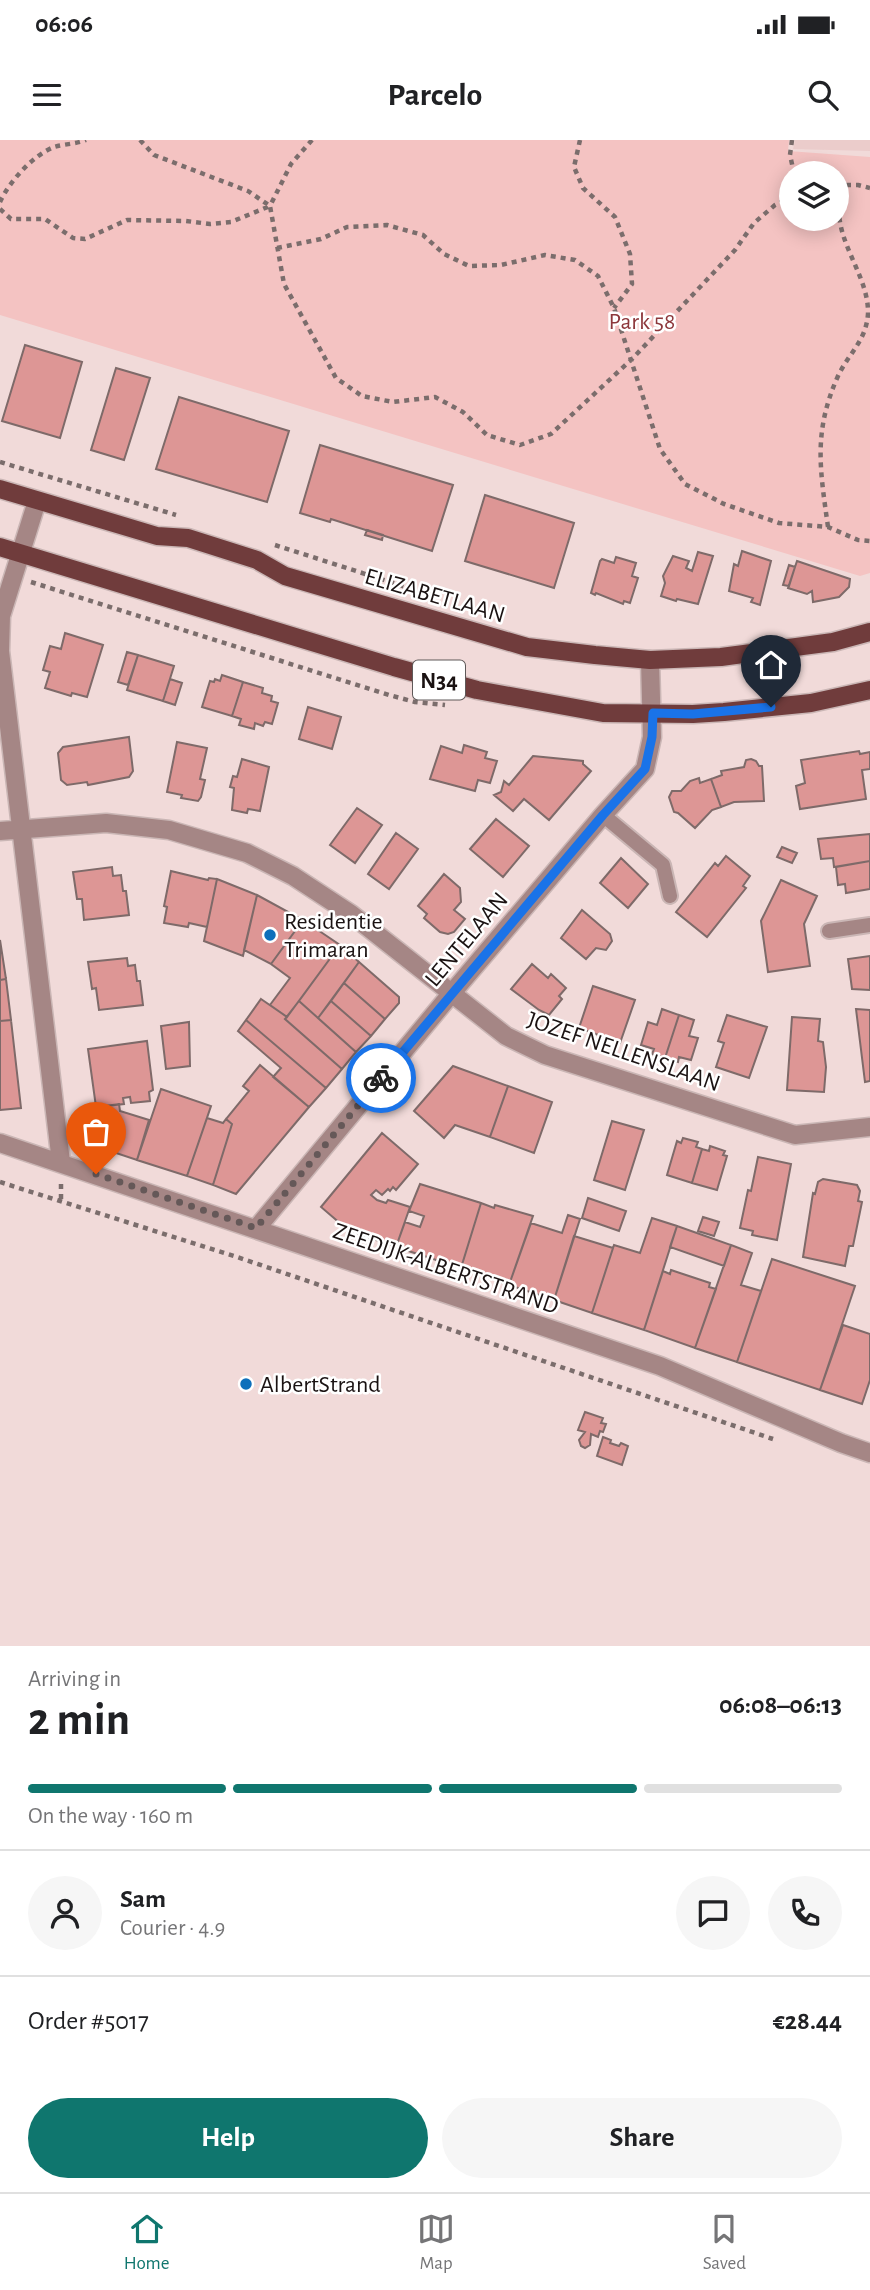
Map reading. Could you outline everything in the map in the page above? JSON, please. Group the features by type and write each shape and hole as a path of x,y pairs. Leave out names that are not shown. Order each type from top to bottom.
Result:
{"main road":[{"name":"ELIZABETLAAN","path":"0,489 157,536 188,538 257,560 285,576 527,647 650,660 721,657 833,642 870,632"},
{"name":"N34","path":"0,547 394,667 478,690 603,713 693,714 811,702 870,690"}],"street":[{"path":"37,501 1,616 0,651 61,1162"},
{"name":"LENTELAAN","path":"256,1228 451,994 645,769 652,737 650,660"},
{"name":"JOZEF NELLENSLAAN","path":"0,831 106,823 169,830 247,853 293,876 351,914 506,1036 545,1055 795,1135 870,1127"},
{"name":"ZEEDIJK-ALBERTSTRAND","path":"0,1143 660,1366 870,1453"}],"lane":[{"path":"603,815 663,865 670,896"},
{"path":"829,931 870,925"}],"path":[{"path":"0,202 4,193 35,159 54,147 86,140"},
{"path":"140,140 154,155 248,191 270,206"},
{"path":"312,140 291,164 270,206 284,284 336,378 362,396 393,402 435,397 463,412 487,435 520,445 551,434 632,359 736,250 754,223 779,203"},
{"path":"580,140 574,167 583,188 615,217 630,254 632,284 614,308"},
{"path":"791,161 792,140"},
{"path":"849,186 870,188"},
{"path":"0,209 11,219 45,219 73,238 85,240 127,220 210,224 231,222 270,206"},
{"path":"276,248 321,239 347,227 387,225 423,235 444,254 469,266 501,265 545,254 575,260 598,276 614,308 660,449 685,484 724,504 779,523 828,527 858,540 870,541"},
{"path":"828,527 819,464 825,409 840,372 862,339 868,313 864,288 851,260 843,231"},
{"path":"0,462 186,518"},
{"path":"263,541 446,600"},
{"path":"0,1182 237,1257 778,1441"}],"shaded area":[{"path":"795,140 870,140 870,151 793,149"}],"green space":[{"name":"Park 58","path":"0,140 789,140 788,151 870,157 870,573 860,576 0,315"}],"building":[{"path":"25,345 82,362 60,438 2,421"},
{"path":"116,368 150,378 124,460 91,450"},
{"path":"179,397 289,431 267,502 156,469"},
{"path":"320,445 453,485 432,551 331,519 330,522 300,513"},
{"path":"485,495 574,523 554,588 465,561"},
{"path":"367,530 383,535 382,540 365,535"},
{"path":"742,551 771,561 760,605 751,602 753,598 729,591 734,564 738,566"},
{"path":"698,552 713,556 698,604 661,596 665,583 663,576 673,556 689,561 686,568 692,571"},
{"path":"616,557 636,563 632,576 638,578 630,603 624,601 623,604 591,593 600,561 602,559 614,563"},
{"path":"797,561 850,579 849,587 839,597 813,602 812,591 807,594 788,588"},
{"path":"789,565 795,567 789,586 783,585"},
{"path":"65,633 103,645 87,697 72,693 71,696 45,688 50,672 43,670 50,646 61,649"},
{"path":"127,652 138,655 128,685 118,682"},
{"path":"138,655 174,666 163,701 127,690"},
{"path":"222,675 243,682 232,716 202,707 210,681 220,681"},
{"path":"170,679 182,683 175,705 163,701"},
{"path":"243,682 263,688 262,693 272,696 271,701 278,703 272,724 265,722 263,726 255,723 254,729 239,725 241,719 232,716"},
{"path":"308,707 341,717 332,749 299,739"},
{"path":"129,737 133,771 129,777 88,785 87,782 67,785 61,780 58,753 63,747"},
{"path":"177,742 207,748 200,779 205,780 198,801 167,792"},
{"path":"464,745 487,752 485,758 497,761 490,783 478,780 475,791 430,779 441,746 462,753"},
{"path":"859,751 860,754 870,752 870,769 862,770 866,799 800,809 796,786 805,783 801,760"},
{"path":"533,756 583,761 591,771 549,820 524,799 513,811 494,795 501,792 504,781 509,785"},
{"path":"242,759 269,767 260,811 248,809 247,813 232,810 234,788 230,787 233,776 237,777"},
{"path":"751,759 762,766 764,801 734,802 721,807 711,779 722,775 721,771 744,767 746,760"},
{"path":"699,778 700,783 711,779 721,807 712,810 695,828 674,812 669,797 672,791 681,791 690,781"},
{"path":"357,808 382,825 355,863 330,845"},
{"path":"496,819 529,846 503,877 470,849"},
{"path":"396,833 418,849 389,889 368,874"},
{"path":"870,834 870,861 834,867 833,858 821,859 818,839"},
{"path":"782,847 797,853 792,863 777,857"},
{"path":"726,856 750,876 743,886 746,888 707,937 676,912 715,863 718,866"},
{"path":"621,858 648,884 628,908 600,883"},
{"path":"870,861 870,889 846,893 845,884 838,885 836,867"},
{"path":"112,867 113,876 121,875 129,915 84,920 82,899 77,899 73,872"},
{"path":"171,871 208,880 217,879 207,927 189,923 188,927 164,923 167,907 164,906"},
{"path":"444,874 460,888 461,902 454,910 465,919 454,932 448,934 440,932 424,918 427,914 418,906"},
{"path":"217,879 257,895 243,956 204,941"},
{"path":"781,880 817,896 804,924 810,966 768,972 761,921"},
{"name":"Residentie Trimaran","path":"257,895 303,920 271,964 244,950"},
{"path":"582,910 610,934 612,941 606,950 596,948 586,959 561,938"},
{"path":"303,920 340,945 287,1017 270,1005 290,978 271,964"},
{"path":"0,940 6,979 0,980"},
{"path":"340,945 359,962 318,1018 299,1001"},
{"path":"870,956 870,990 852,989 848,959"},
{"path":"127,958 128,966 135,965 143,1005 99,1010 96,988 92,989 88,962"},
{"path":"359,962 399,997 399,1003 385,1019 344,983"},
{"path":"532,964 548,978 551,974 566,988 559,996 562,999 549,1015 511,989"},
{"path":"6,979 11,1020 0,1021 0,980"},
{"path":"344,983 385,1019 371,1036 331,1001"},
{"path":"593,986 635,1000 620,1043 579,1028"},
{"path":"261,999 287,1017 285,1019 342,1069 326,1088 246,1020"},
{"path":"299,1001 356,1052 342,1069 285,1019"},
{"path":"331,1001 371,1036 356,1052 318,1018"},
{"path":"662,1009 679,1015 665,1058 652,1054 654,1049 641,1045 648,1022 657,1025"},
{"path":"856,1009 870,1010 870,1081 865,1082"},
{"path":"679,1015 694,1020 689,1036 698,1038 691,1060 679,1057 678,1062 665,1058"},
{"path":"727,1015 767,1027 749,1078 716,1067 724,1043 718,1041"},
{"path":"792,1017 820,1019 818,1041 823,1042 826,1067 824,1092 787,1090"},
{"path":"11,1020 21,1108 0,1110 0,1021"},
{"path":"246,1020 326,1088 309,1107 273,1077 281,1068 238,1031"},
{"path":"189,1022 190,1066 166,1069 161,1026"},
{"path":"147,1041 153,1090 149,1092 150,1101 131,1103 130,1097 123,1098 124,1104 96,1107 88,1049"},
{"path":"260,1065 309,1107 236,1194 213,1185 232,1124 226,1119 249,1091 243,1086"},
{"path":"453,1066 508,1086 490,1137 455,1125 444,1138 414,1111"},
{"path":"508,1086 552,1102 534,1153 490,1137"},
{"path":"161,1089 211,1106 187,1176 137,1160"},
{"path":"119,1104 120,1111 149,1120 137,1160 101,1148 96,1107"},
{"path":"207,1118 223,1123 226,1119 232,1124 213,1185 187,1176"},
{"path":"612,1121 644,1130 625,1190 594,1180"},
{"path":"382,1133 418,1164 396,1190 393,1187 382,1195 376,1190 371,1195 386,1203 388,1200 410,1207 396,1247 348,1230 321,1207"},
{"path":"683,1138 698,1142 696,1147 702,1149 692,1183 667,1175 677,1141 681,1143"},
{"path":"710,1146 725,1151 723,1155 727,1156 717,1190 692,1183 702,1149 709,1151"},
{"path":"758,1157 791,1164 777,1240 752,1235 753,1231 740,1228"},
{"path":"823,1179 857,1185 860,1191 858,1201 862,1202 853,1246 849,1246 845,1266 803,1257 813,1193 815,1194 818,1182"},
{"path":"420,1184 481,1203 461,1268 396,1247 405,1222 420,1227 424,1216 409,1211"},
{"path":"588,1198 626,1211 619,1231 582,1218"},
{"path":"481,1203 533,1216 509,1285 461,1268"},
{"path":"568,1215 580,1219 554,1300 509,1285 531,1223 562,1233"},
{"path":"703,1217 719,1222 714,1236 698,1231"},
{"path":"652,1218 677,1226 644,1330 592,1313 614,1245 640,1253"},
{"path":"677,1226 731,1245 724,1266 670,1247"},
{"path":"574,1236 613,1248 592,1313 554,1300"},
{"path":"731,1245 752,1253 741,1285 761,1291 737,1362 695,1348"},
{"path":"772,1259 855,1286 820,1390 737,1362"},
{"path":"671,1270 710,1283 709,1287 716,1289 695,1348 644,1330 663,1271 670,1274"},
{"path":"843,1325 870,1334 870,1380 862,1404 820,1390"},
{"path":"585,1412 603,1418 601,1423 606,1424 598,1437 591,1434 590,1445 585,1448 579,1440 585,1432 578,1430"},
{"path":"603,1437 611,1440 610,1443 628,1446 622,1465 597,1456"}],"way so far":[{"path":"96,1174 256,1228 381,1078"}],"place":[{"name":"Residentie Trimaran","path":"270,935"},
{"name":"AlbertStrand","path":"246,1384"}],"route":[{"path":"381,1078 645,769 652,737 653,713 693,714 771,707"}]}
